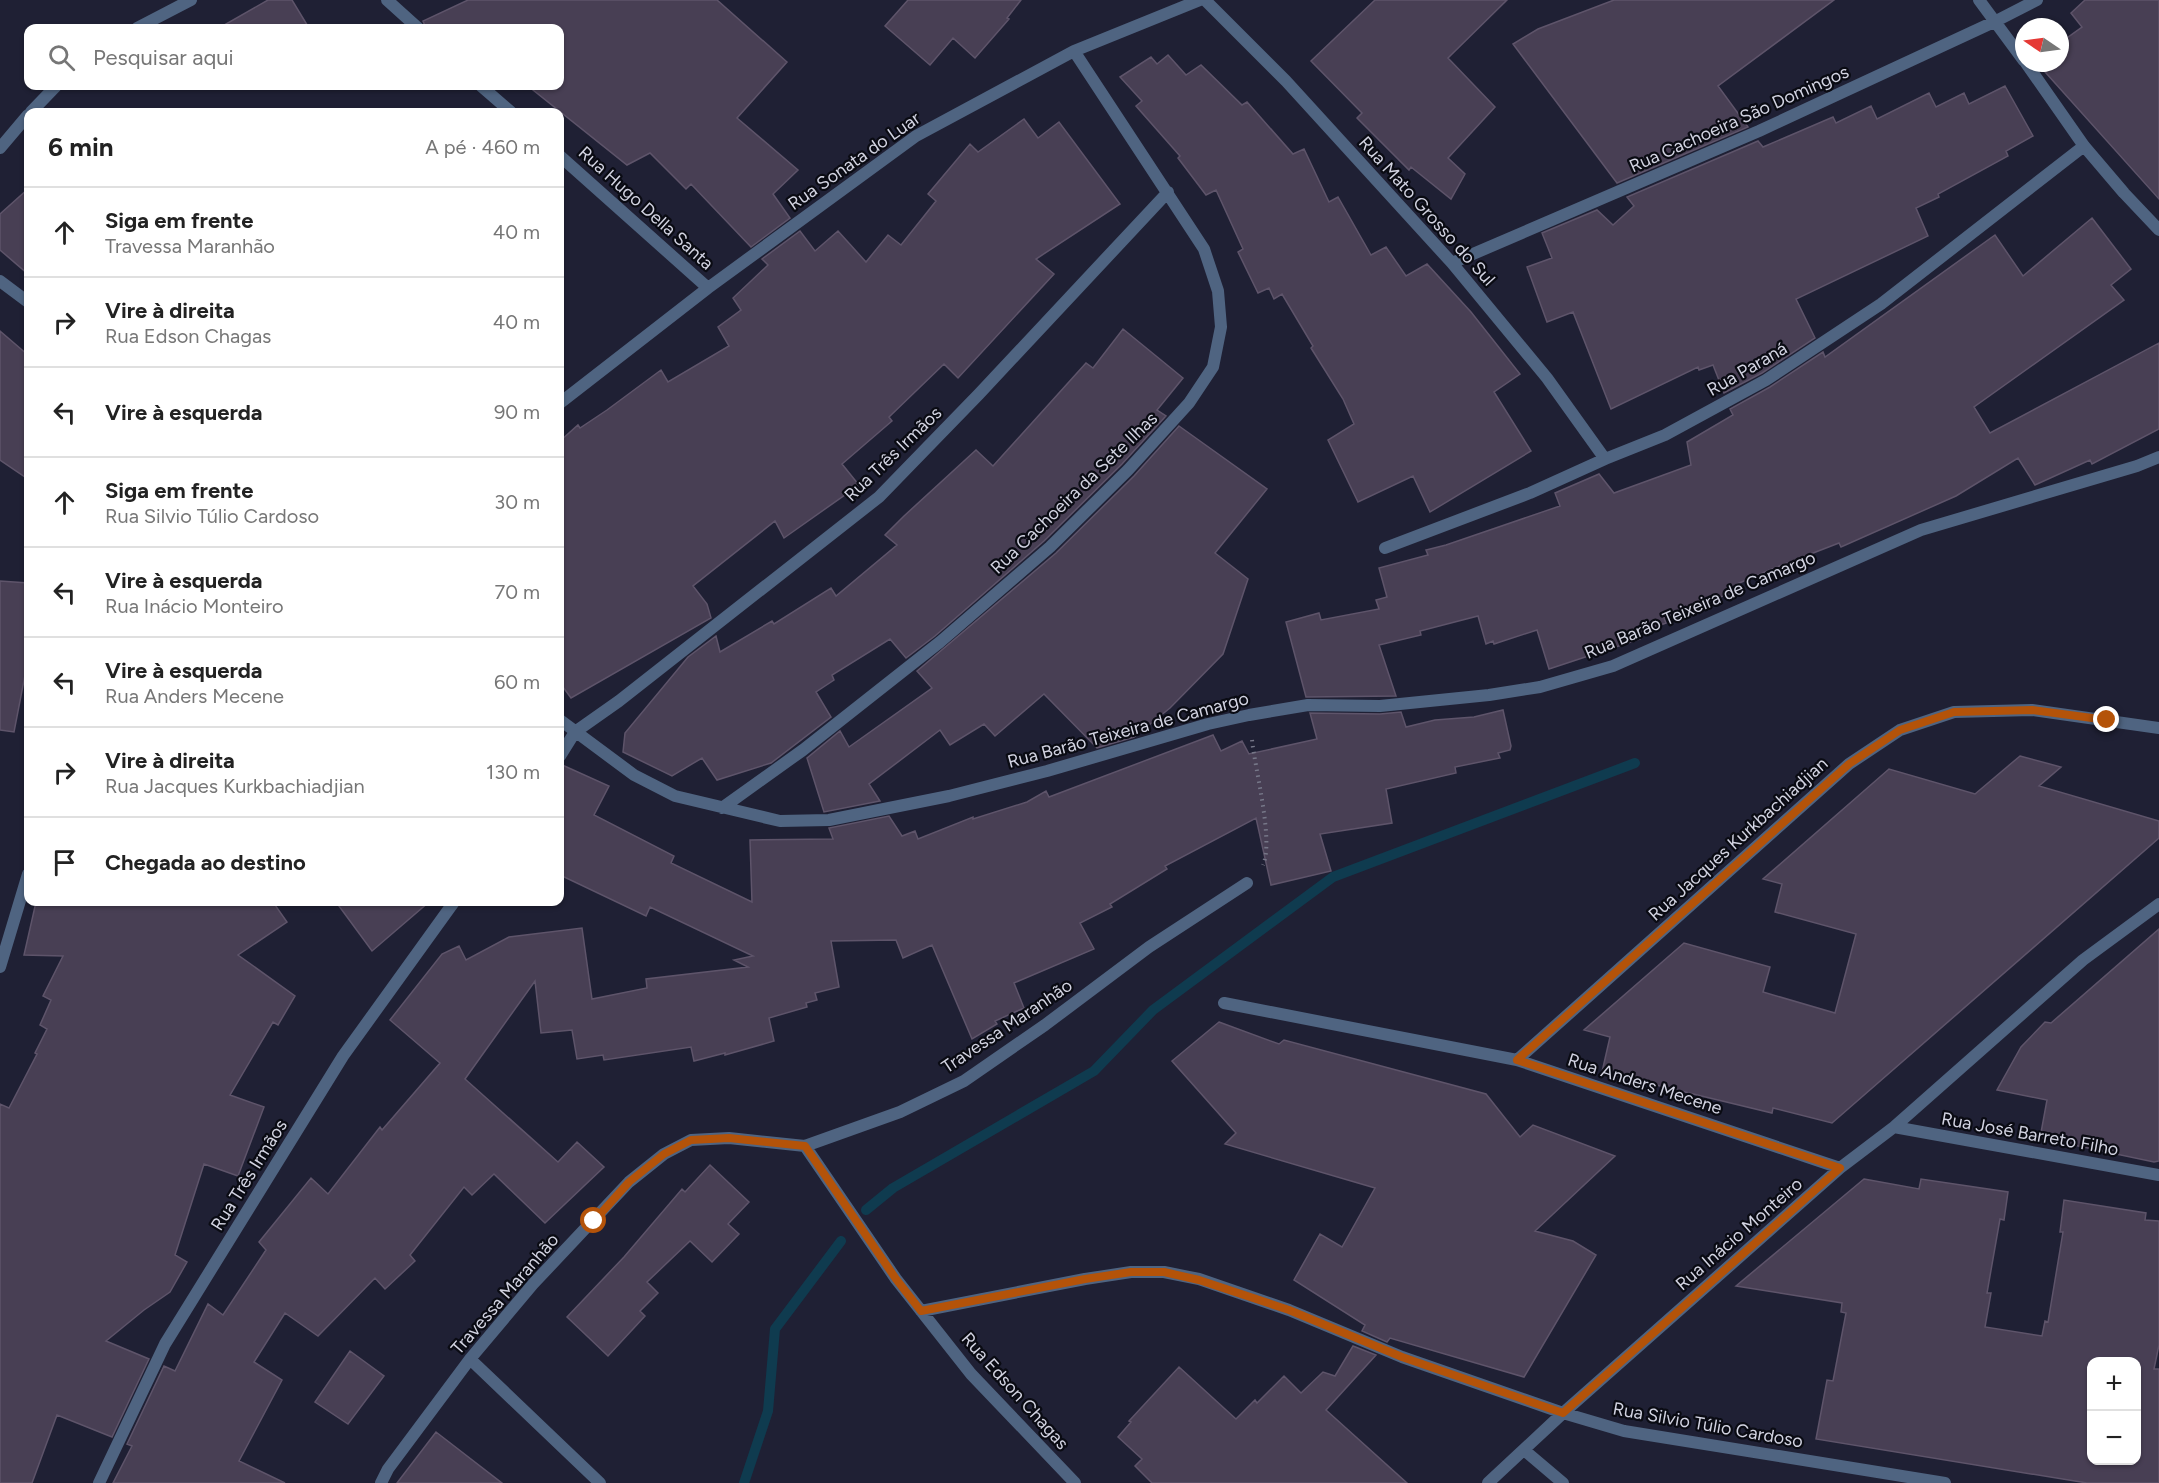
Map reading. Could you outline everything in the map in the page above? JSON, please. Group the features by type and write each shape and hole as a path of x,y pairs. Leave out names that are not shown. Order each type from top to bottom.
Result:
{"street":[{"path":"145,24 191,0"},
{"path":"387,0 414,24"},
{"name":"Rua Sonata do Luar","path":"564,400 809,212 916,136 1074,51 1200,0"},
{"name":"Rua Mato Grosso do Sul","path":"1205,0 1286,81 1452,263 1547,378 1605,459"},
{"path":"1979,0 2015,48"},
{"name":"Rua Cachoeira São Domingos","path":"1452,263 1759,131 2037,0"},
{"name":"Rua Cachoeira da Sete Ilhas","path":"722,808 802,750 966,620 1050,547 1128,470 1189,403 1213,367 1221,327 1219,300 1204,249 1074,51"},
{"path":"2032,72 2084,146 2124,194 2159,230"},
{"path":"36,108 52,90"},
{"path":"486,90 506,108"},
{"path":"0,148 24,121"},
{"name":"Rua Paraná","path":"1385,548 1530,493 1675,430 1766,380 1881,304 2084,146"},
{"name":"Rua Hugo Della Santa","path":"564,160 708,288"},
{"name":"Rua Três Irmãos","path":"564,750 575,732 619,701 879,496 979,394 1168,192"},
{"path":"0,281 24,300"},
{"name":"Rua Barão Teixeira de Camargo","path":"564,723 645,780 675,796 780,821 829,820 949,796 1047,771 1208,724 1249,715 1308,705 1380,706 1490,695 1540,687 1613,666 1921,530 2137,466 2159,457"},
{"name":"Rua Jacques Kurkbachiadjian","path":"1517,1060 1849,764 1900,730 1954,712 2032,710 2159,728"},
{"name":"Travessa Maranhão","path":"381,1483 388,1469 470,1359 533,1284 629,1182 664,1154 691,1140 729,1138 805,1146 900,1112 964,1081 1045,1025 1149,947 1247,883"},
{"path":"0,967 24,887"},
{"name":"Rua Inácio Monteiro","path":"1488,1483 1563,1413 1840,1168 1894,1127 2083,960 2159,904"},
{"name":"Rua Três Irmãos","path":"99,1483 165,1344 343,1056 451,906"},
{"name":"Rua Anders Mecene","path":"1224,1003 1517,1060 1840,1168"},
{"name":"Rua José Barreto Filho","path":"1894,1127 2159,1175"},
{"name":"Rua Edson Chagas","path":"805,1146 896,1279 971,1374 1075,1483"},
{"name":"Rua Silvio Túlio Cardoso","path":"921,1311 1085,1279 1131,1272 1164,1272 1199,1280 1289,1310 1402,1357 1563,1413 1624,1431 1945,1483"},
{"path":"470,1359 600,1483"},
{"path":"1524,1450 1563,1483"}],"path":[{"path":"1247,883 1260,871 1266,858 1266,832 1249,715"}],"building":[{"path":"268,0 292,0 307,24 226,24"},
{"path":"468,0 717,0 787,62 737,118 798,170 773,194 790,218 751,247 691,184 686,189 650,153 627,165 564,115 564,108 556,108 533,90 564,90 564,24 424,24 423,21"},
{"path":"908,0 1021,0 1007,18 1009,19 975,58 953,38 930,65 885,26"},
{"path":"1375,0 1507,0 1448,58 1495,107 1448,158 1465,174 1451,199 1411,167 1409,170 1357,118 1362,113 1311,61"},
{"path":"1614,0 1834,0 1718,86 1748,127 1617,183 1513,44 1538,29"},
{"path":"2085,0 2159,0 2159,199 2045,72 2069,72 2069,36 2082,27 2071,13"},
{"path":"1168,55 1186,75 1201,65 1242,105 1247,102 1293,154 1304,149 1329,202 1338,197 1371,255 1386,247 1406,276 1427,264 1471,312 1520,374 1494,392 1531,451 1430,512 1413,476 1358,502 1328,440 1354,424 1343,399 1311,348 1313,346 1282,294 1274,299 1269,288 1258,293 1238,252 1243,249 1216,190 1206,195 1178,158 1180,156 1136,106 1142,101 1120,77 1151,57 1157,64"},
{"path":"2005,86 2033,136 2006,151 2008,156 1916,208 1928,236 1796,299 1815,338 1762,373 1724,393 1713,365 1699,370 1698,367 1611,409 1573,312 1547,322 1527,267 1552,258 1542,233 1597,210 1613,225 1634,206 1627,197 1758,141 1763,147 1833,117 1836,123 1871,106 1877,119 1929,93 1936,107 1964,93 1969,104"},
{"path":"1024,119 1038,138 1059,122 1120,204 1036,259 1054,274 958,378 944,364 889,417 892,421 842,464 859,485 784,538 775,521 693,586 707,604 711,618 571,698 564,688 564,437 578,425 580,428 661,370 668,382 729,346 718,327 741,310 733,298 768,265 762,259 800,231 815,251 838,231 866,262 888,235 901,245 936,201 928,194 970,144 978,152"},
{"path":"24,193 24,271 0,250 0,214"},
{"path":"2092,218 2131,269 2111,285 2124,300 1974,407 1990,433 2159,343 2159,429 2092,464 2090,460 2035,485 2018,458 1956,496 1841,547 1839,543 1772,569 1737,584 1739,590 1664,618 1666,623 1639,633 1640,639 1549,669 1537,630 1494,644 1493,641 1486,644 1478,616 1420,631 1421,635 1379,645 1396,696 1306,697 1286,622 1319,613 1321,620 1379,609 1376,600 1387,597 1379,568 1428,555 1426,550 1560,506 1555,493 1599,474 1614,493 1691,465 1687,442 1733,415 1730,409 1770,387 1823,352 1825,357 1995,235 2023,276"},
{"path":"1123,329 1183,378 1157,410 1166,416 1122,464 1044,541 935,636 906,658 890,639 832,675 834,680 816,692 831,717 771,763 717,780 702,758 672,776 623,752 625,733 688,657 716,636 720,652 772,621 774,624 831,588 836,596 897,545 885,535 904,516 976,450 993,466 1086,363 1093,368"},
{"path":"0,331 24,352 24,476 0,460"},
{"path":"1179,426 1267,489 1215,553 1248,579 1223,654 1170,708 1134,737 1097,748 1044,694 995,736 984,724 950,745 940,730 869,784 880,801 824,812 807,758 840,731 849,747 932,688 917,671 1056,553 1134,476"},
{"path":"0,581 24,583 24,681 14,732 0,730"},
{"path":"1503,710 1510,750 1498,753 1500,758 1455,767 1456,773 1386,789 1392,823 1320,834 1331,871 1271,885 1256,818 1165,866 1167,869 1110,904 1112,907 1080,923 1094,949 1014,983 1024,1008 995,1021 997,1024 972,1039 932,945 903,958 896,940 831,941 839,987 815,993 817,1000 806,1003 807,1007 769,1018 774,1041 694,1061 691,1047 604,1060 603,1055 577,1059 572,1030 541,1033 535,981 465,1079 558,1162 577,1142 604,1167 545,1223 494,1174 472,1195 464,1187 410,1255 415,1261 385,1289 375,1278 318,1336 285,1313 254,1362 282,1380 239,1461 285,1483 113,1483 132,1446 127,1444 164,1366 175,1371 208,1304 223,1315 266,1250 259,1242 311,1178 328,1194 380,1127 382,1130 440,1063 390,1020 442,954 459,946 466,960 509,937 582,928 592,999 647,988 646,979 748,967 734,960 753,956 650,907 646,916 564,877 564,766 609,786 594,815 674,856 671,863 752,902 750,840 833,839 829,828 889,816 902,836 915,831 918,839 973,817 973,819 1027,802 1046,791 1049,797 1213,735 1221,751 1242,741 1249,754 1317,739 1310,713 1401,712 1406,727 1435,720 1474,717"},
{"path":"2020,756 2061,767 2039,786 2159,821 2159,838 1832,1123 1773,1108 1772,1113 1602,1072 1610,1037 1584,1030 1684,943 1770,967 1763,992 1835,1013 1856,934 1775,912 1782,884 1763,879 1889,769 1975,794"},
{"path":"35,906 276,906 287,922 238,955 295,996 278,1025 273,1022 230,1095 264,1107 238,1176 204,1164 175,1255 187,1262 170,1292 106,1341 149,1359 112,1437 57,1415 32,1483 0,1483 0,1104 9,1108 37,1054 35,1053 47,1029 40,1025 51,1000 43,996 63,956 24,955"},
{"path":"339,906 424,906 372,951"},
{"path":"2159,929 2159,1161 2154,1162 2040,1138 2047,1100 1997,1090 2021,1047 2045,1022 2051,1023"},
{"path":"1219,1022 1279,1044 1284,1040 1486,1094 1520,1137 1533,1125 1615,1156 1535,1231 1573,1241 1596,1255 1524,1377 1390,1338 1387,1342 1362,1331 1365,1325 1294,1280 1320,1234 1342,1247 1375,1188 1225,1144 1236,1133 1172,1061"},
{"path":"710,1165 749,1202 728,1224 739,1234 712,1262 690,1241 647,1282 658,1293 640,1311 645,1316 608,1356 567,1317 624,1257 682,1189 685,1192"},
{"path":"1864,1179 1919,1189 1921,1179 2008,1192 2004,1220 2000,1219 1987,1293 1991,1293 1985,1327 2042,1336 2045,1321 2048,1322 2063,1232 2060,1232 2064,1200 2146,1213 2145,1220 2159,1221 2159,1345 2154,1369 2159,1369 2159,1483 2087,1483 1816,1439 1827,1380 1833,1381 1846,1313 1841,1312 1842,1303 1736,1286"},
{"path":"1353,1346 1376,1355 1326,1410 1407,1483 1152,1483 1135,1466 1142,1459 1118,1437 1131,1422 1129,1421 1179,1367 1236,1419 1255,1400 1257,1403 1284,1376 1301,1393 1323,1372 1335,1376"},
{"path":"350,1351 384,1376 348,1424 315,1402"},
{"path":"436,1432 502,1483 397,1483"}],"waterway":[{"path":"866,1210 893,1188 1094,1071 1153,1010 1333,877 1635,763"},
{"path":"744,1483 768,1411 775,1329 841,1241"}],"route":[{"path":"594,1221 629,1182 664,1154 691,1140 729,1138 805,1146 896,1279 921,1311 1085,1279 1131,1272 1164,1272 1199,1280 1289,1310 1402,1357 1563,1413 1840,1168 1517,1060 1849,764 1900,730 1954,712 2032,710 2107,720"}]}
